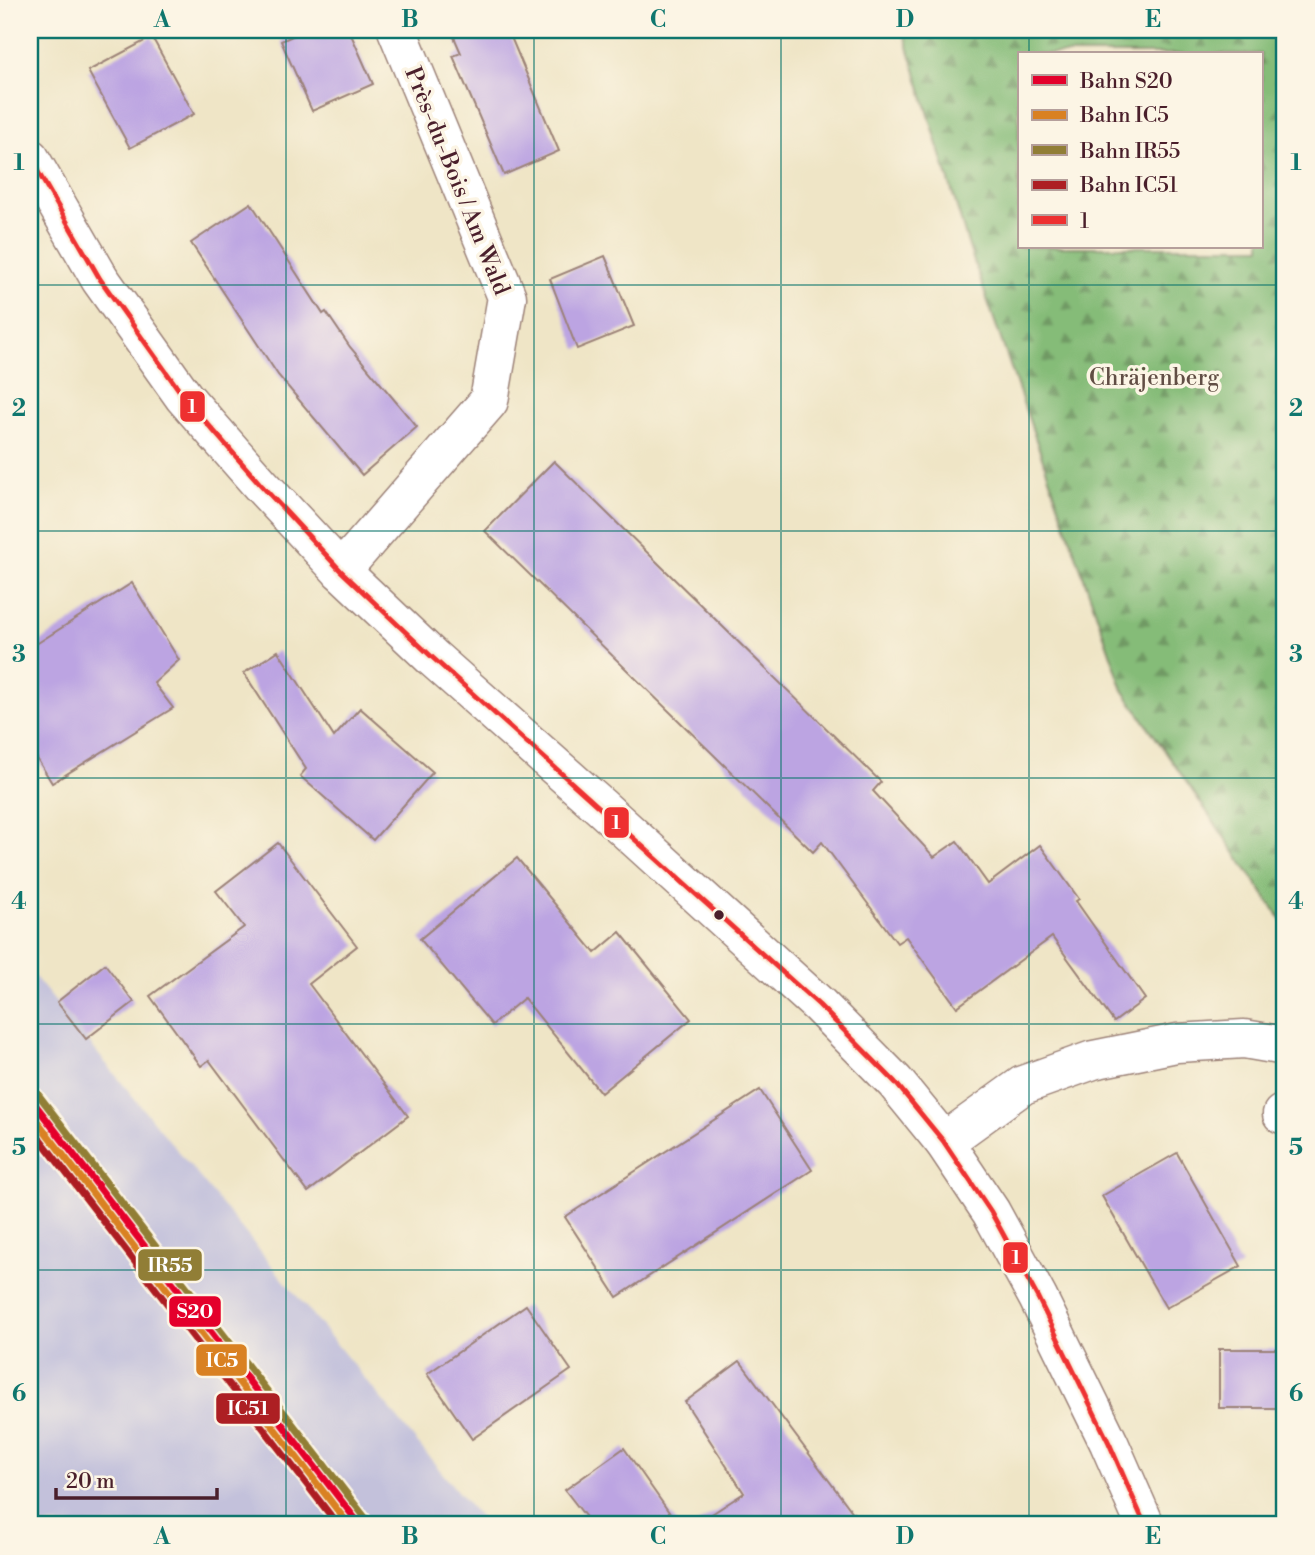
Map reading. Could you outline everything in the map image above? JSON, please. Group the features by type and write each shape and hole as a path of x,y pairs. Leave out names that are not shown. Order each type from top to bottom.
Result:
{"main road":[{"name":"Près-du-Bois / Am Wald","path":"341,571 489,401 507,297 397,30"},
{"path":"30,158 100,279 184,397 261,485 341,571 433,659 601,807 825,1011 895,1082 944,1142 992,1212 1038,1298 1109,1443 1144,1525"},
{"path":"944,1142 1023,1085 1093,1060 1177,1043 1244,1039 1285,1046"}],"shaded area":[{"path":"30,971 457,1491 486,1525 30,1525"}],"green space":[{"name":"Chräjenberg","path":"903,30 1285,30 1285,925 1123,690 970,250"}],"building":[{"path":"306,30 349,30 373,84 312,111 281,41"},
{"path":"451,30 508,30 559,151 504,175 453,56 461,53"},
{"path":"152,37 194,114 130,148 88,71"},
{"path":"251,203 323,314 326,312 350,347 417,427 362,475 278,375 191,243"},
{"path":"605,256 634,326 577,349 550,279"},
{"path":"554,461 881,782 873,791 934,857 957,841 988,884 1040,845 1145,999 1114,1022 1052,937 957,1007 906,937 897,943 822,842 813,852 485,531"},
{"path":"132,583 179,660 154,683 173,708 52,783 30,747 30,648"},
{"path":"278,651 334,737 360,708 433,772 373,840 300,776 306,769 244,673"},
{"path":"278,843 357,946 309,984 408,1116 308,1192 209,1060 201,1066 150,996 244,927 216,891"},
{"path":"517,858 595,953 620,932 691,1019 601,1093 524,998 492,1025 420,939"},
{"path":"105,964 134,1002 86,1039 57,1002"},
{"path":"760,1090 812,1170 617,1297 565,1217"},
{"path":"1177,1153 1241,1266 1166,1308 1102,1196"},
{"path":"526,1305 571,1370 472,1439 427,1374"},
{"path":"1219,1349 1285,1349 1285,1408 1219,1408"},
{"path":"740,1361 862,1525 695,1525 744,1493 685,1402"},
{"path":"624,1448 678,1525 592,1525 565,1490"}],"rail line":[{"name":"IR55","path":"37,1093 367,1520"},
{"name":"S20","path":"30,1098 360,1525"},
{"name":"IC5","path":"30,1112 349,1525"},
{"name":"IC51","path":"30,1126 338,1525"}],"transit line":[{"name":"1","path":"30,158 100,279 184,397 261,485 341,571 433,658 819,1005 895,1082 944,1142 991,1212 1038,1298 1109,1443 1145,1525"}]}
